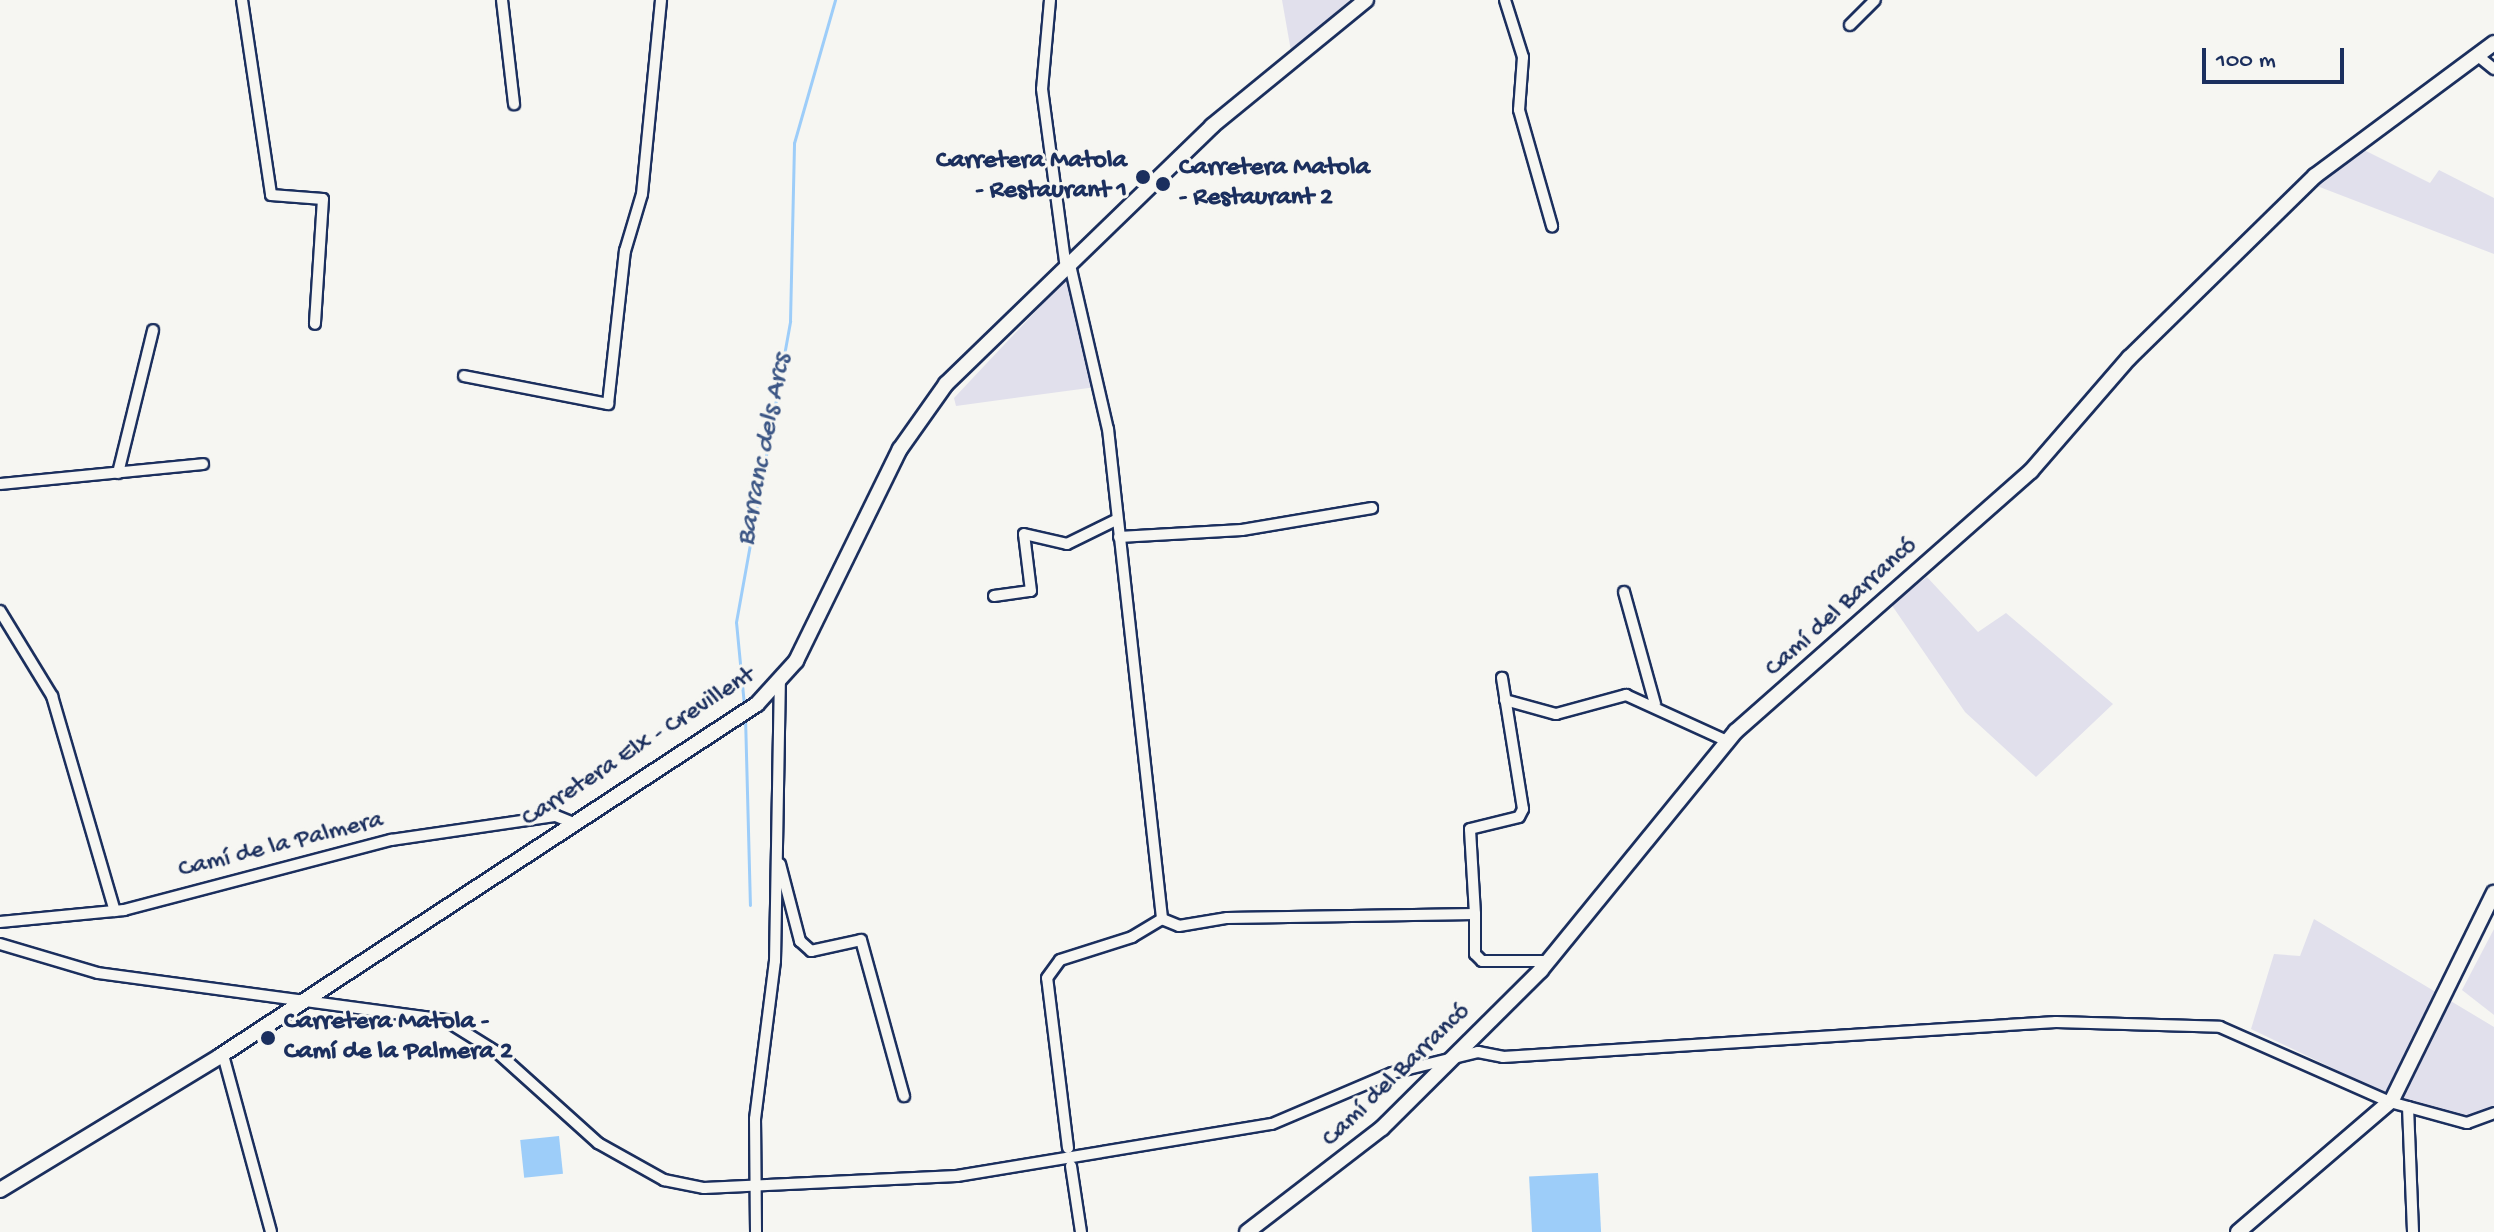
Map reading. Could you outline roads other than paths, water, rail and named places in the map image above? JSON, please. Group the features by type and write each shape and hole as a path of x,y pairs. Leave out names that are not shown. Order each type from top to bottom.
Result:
{"street":[{"path":"242,0 271,195 323,199 315,324"},
{"path":"502,0 514,104"},
{"path":"464,376 608,404 625,251 642,194 661,0"},
{"path":"1050,0 1042,89 1068,267 1099,369 1162,919"},
{"name":"Carretera Elx - Crevillent","path":"0,1190 223,1055 571,822 757,704 780,683 921,414 1212,126 1366,0"},
{"path":"1505,0 1523,57 1519,110 1552,226"},
{"path":"1850,25 1875,0"},
{"name":"Camí del Barrancó","path":"1247,1232 1341,1164 1550,961 1727,741 2031,471 2129,358 2315,176 2494,43"},
{"path":"2478,56 2494,69"},
{"path":"118,473 153,330"},
{"path":"0,484 203,464"},
{"path":"1119,537 1242,530 1372,508"},
{"path":"994,596 1031,591 1024,534 1067,544 1116,520"},
{"path":"1624,592 1655,704"},
{"path":"0,611 52,696 115,911"},
{"path":"1502,678 1523,809 1519,817 1470,829 1475,954 1482,961 1550,961"},
{"path":"756,1232 777,850 780,683"},
{"path":"1505,700 1556,714 1626,695 1655,704 1727,741"},
{"name":"Camí de la Palmera","path":"0,922 115,911 391,840 556,816 571,822"},
{"path":"777,850 800,941 811,951 861,940 904,1096"},
{"path":"2238,1232 2390,1102 2424,1047 2470,932 2494,893"},
{"path":"1162,919 1179,926 1227,918 1475,914"},
{"path":"1068,1148 1047,978 1060,960 1132,937 1162,919"},
{"path":"0,944 98,973 306,998 445,1020 633,1164 664,1180 756,1189 957,1176 1272,1124 1451,1057 2056,1022 2168,1023 2250,1036 2390,1102 2467,1123 2494,1113"},
{"path":"223,1055 271,1232"},
{"path":"2408,1107 2413,1232"},
{"path":"1071,1166 1081,1232"}],"water":[{"path":"559,1136 563,1174 524,1178 520,1140"},
{"path":"1598,1173 1601,1232 1532,1232 1529,1177"}],"waterway":[{"name":"Barranc dels Arcs","path":"744,705 736,622 790,321 794,143 835,0"},
{"name":"Barranc dels Arcs","path":"745,716 750,905"}],"place":[{"name":"Carretera Matola - Restaurant 1","path":"1143,177"},
{"name":"Carretera Matola - Restaurant 2","path":"1163,184"},
{"name":"Carretera Matola - Camí de la Palmera 2","path":"268,1038"}]}
